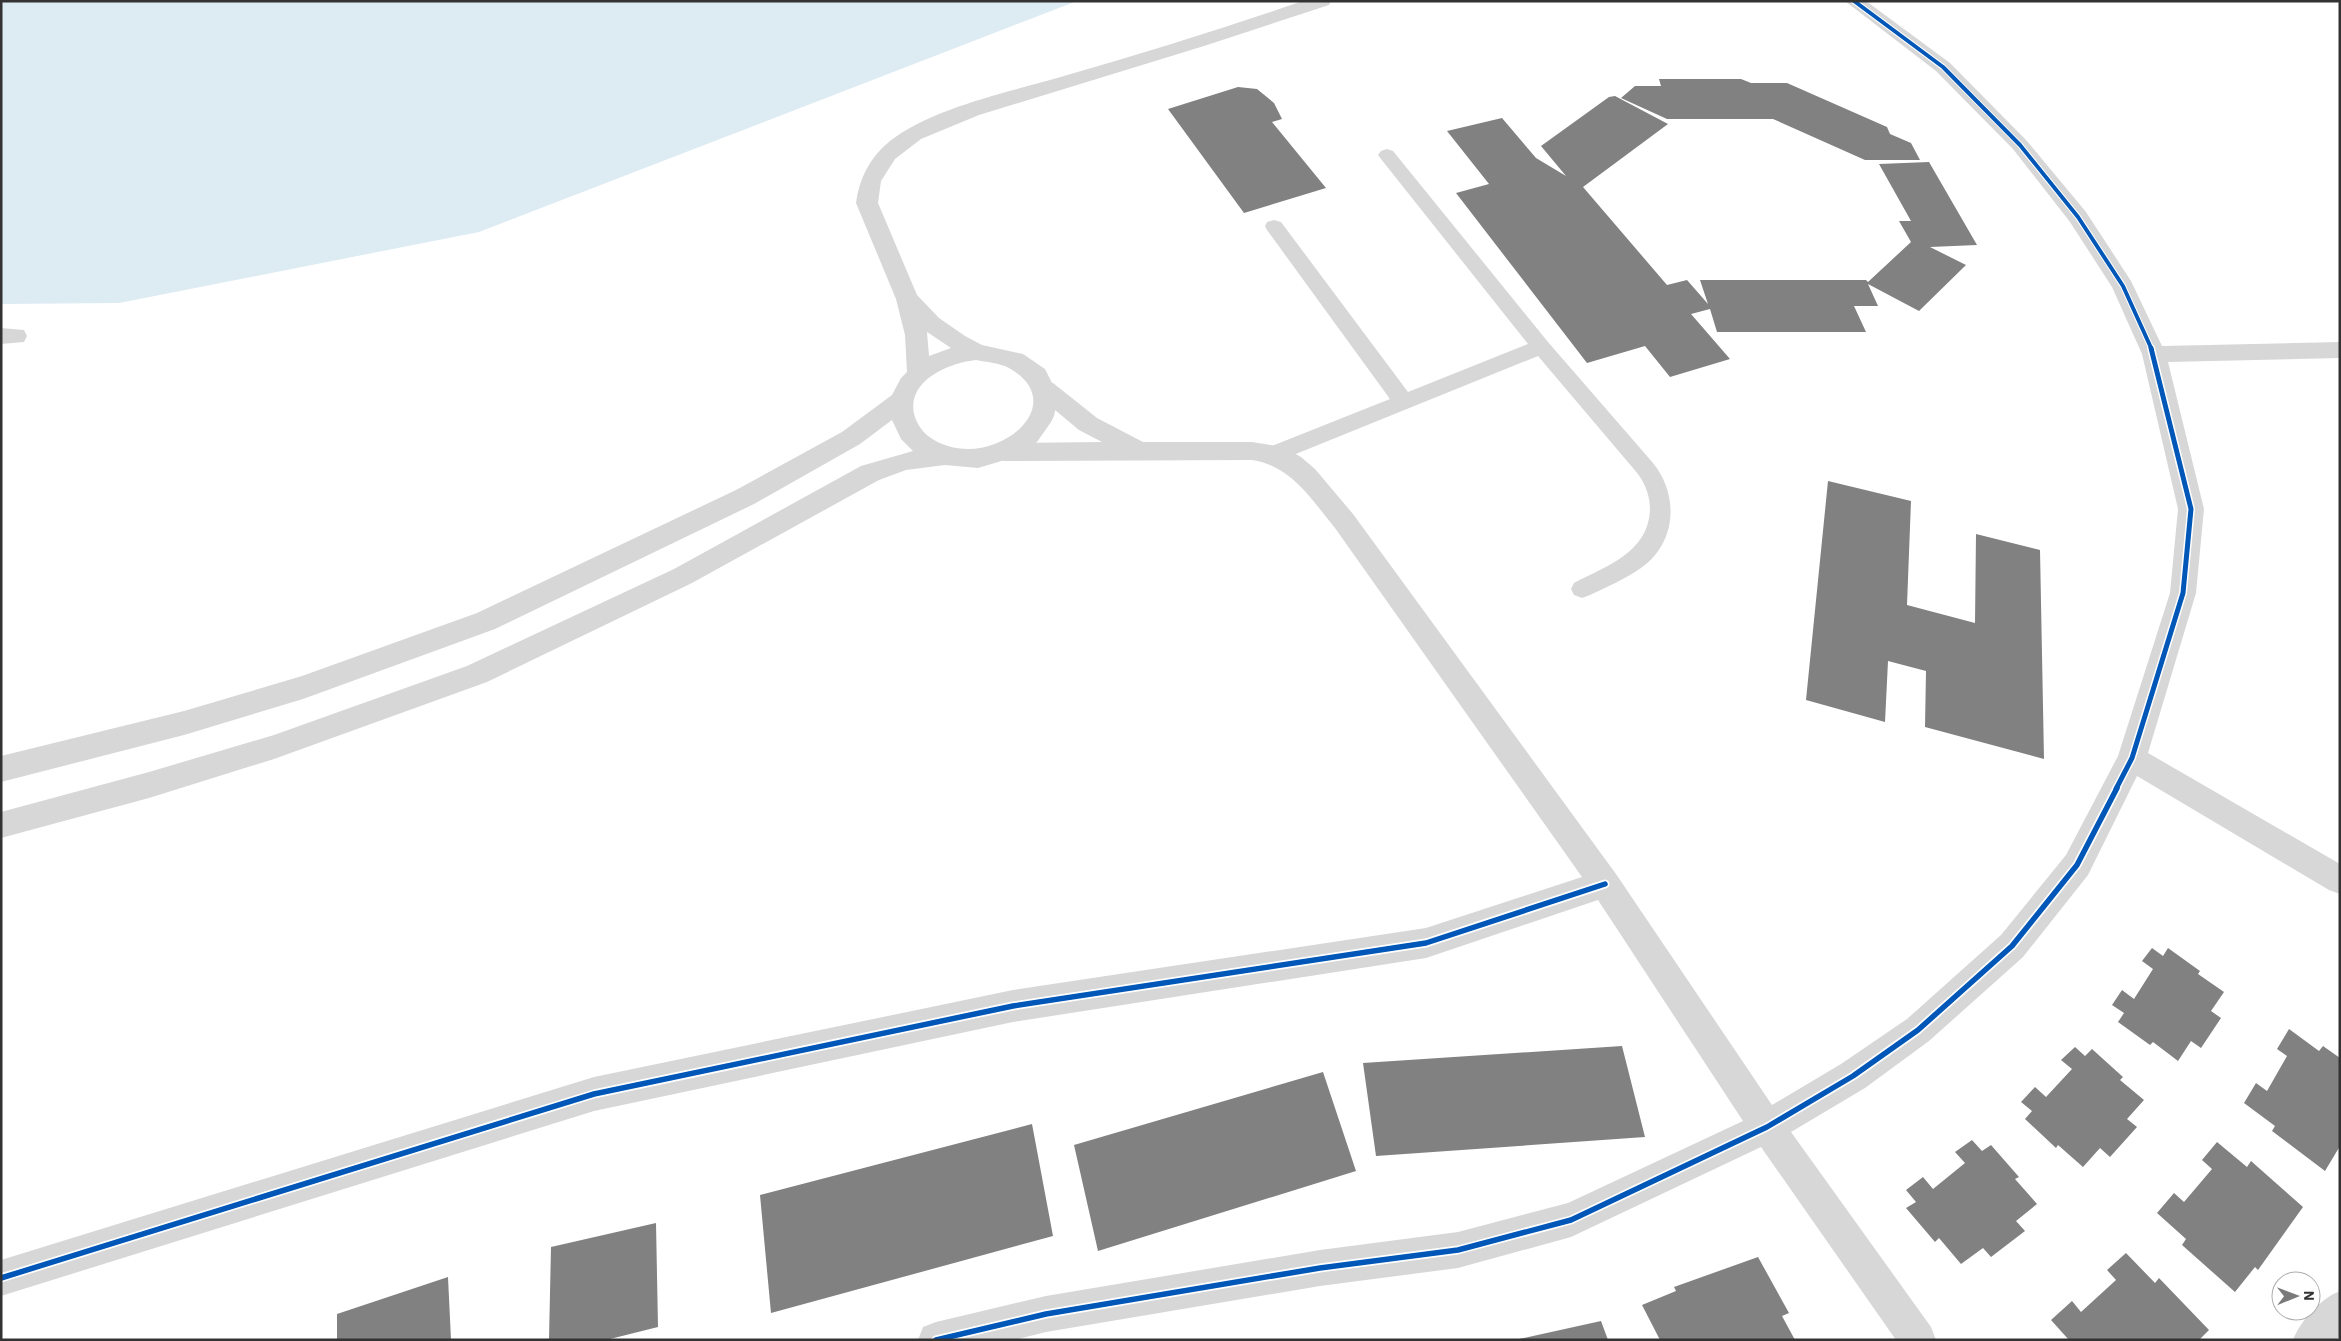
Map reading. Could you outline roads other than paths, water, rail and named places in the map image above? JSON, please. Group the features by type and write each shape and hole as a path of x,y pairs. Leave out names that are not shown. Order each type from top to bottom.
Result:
{"street":[{"path":"919,373 916,335 907,299 867,203 868,187 881,161 913,135 986,106 1184,47 1322,1"},
{"path":"936,1340 1046,1314 1320,1268 1468,1247 1571,1220 1767,1127 1852,1076 1918,1030 2012,946 2076,865 2132,758 2184,592 2191,509 2154,354 2113,270 2078,217 2020,145 1943,67 1854,1"},
{"path":"907,299 936,328 976,352"},
{"path":"2154,354 2340,350"},
{"path":"945,456 928,449 915,439 906,427 902,413 903,399 909,385 919,373 945,358 976,352 995,353 1012,358 1027,366 1038,376 1045,389 1047,403 1039,424 1021,443 1004,452"},
{"path":"1045,389 1088,424 1140,452"},
{"path":"1,769 184,722 303,687 406,652 486,620 745,497 851,438 903,399"},
{"path":"1,825 149,785 274,747 477,674 566,634 683,576 870,474 904,461 945,456 975,458 1004,452 1252,451 1274,454 1306,476 1344,521 1604,884 1767,1127 1918,1340"},
{"path":"2132,758 2340,880"},
{"path":"1,1278 594,1094 1013,1006 1426,943 1604,884"}],"lane":[{"path":"1387,155 1541,347 1642,464 1656,484 1661,504 1660,524 1653,541 1635,561 1582,589"},
{"path":"1274,226 1403,401"},
{"path":"1274,454 1541,347"}]}
